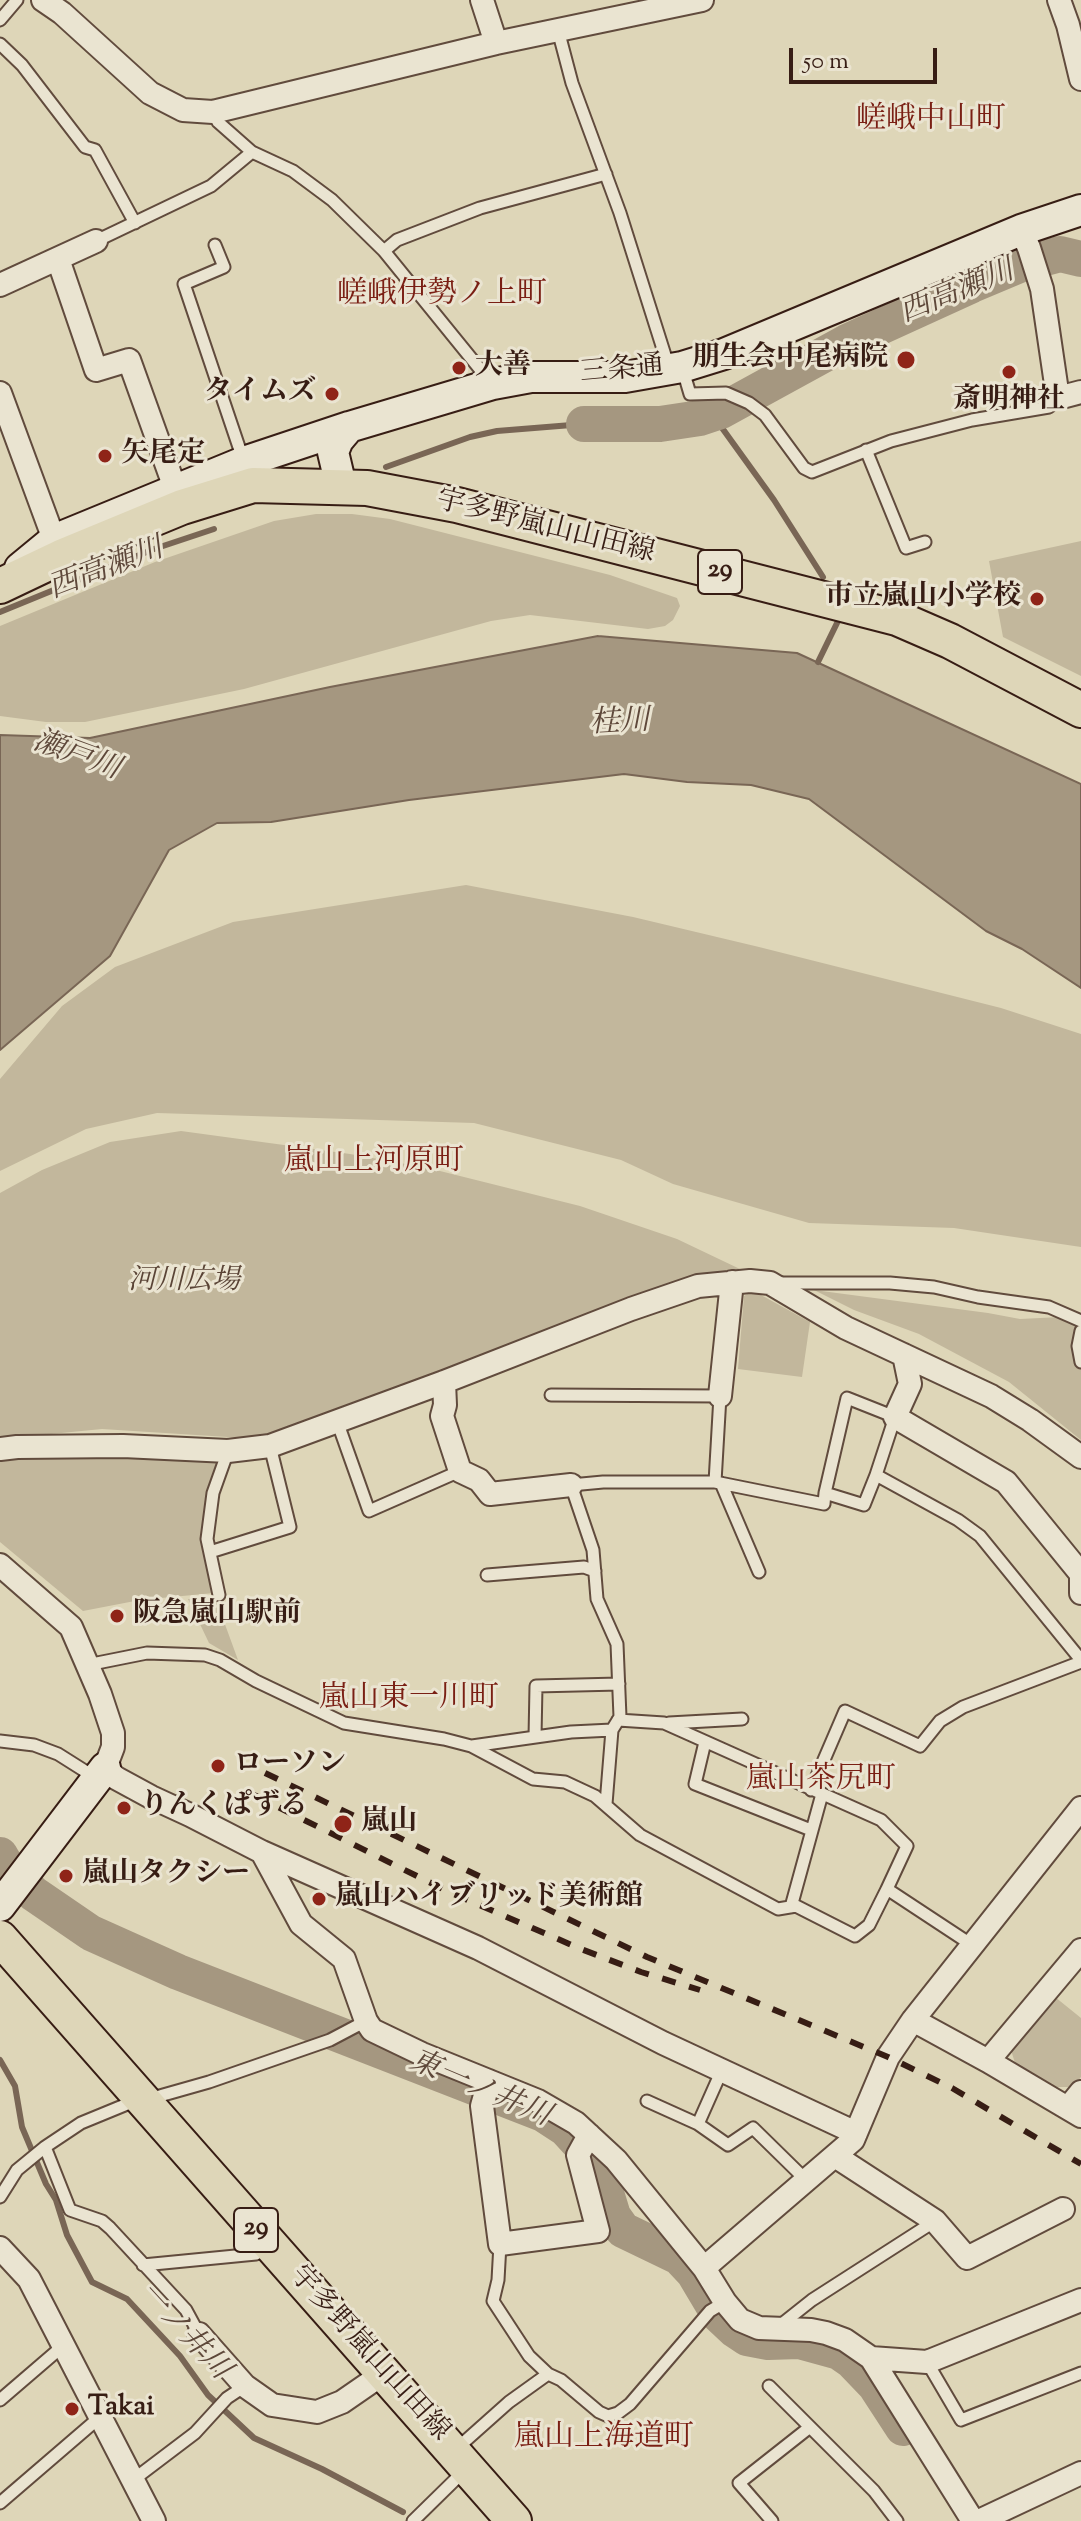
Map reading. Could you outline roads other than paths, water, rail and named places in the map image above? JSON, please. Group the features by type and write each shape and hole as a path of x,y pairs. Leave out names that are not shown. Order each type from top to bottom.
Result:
{"main road":[{"name":"三条通","path":"248,474 264,473 349,427 493,384 531,377 625,377 676,368 724,354 1029,249 1081,210"},
{"path":"341,486 333,452 349,427"},
{"name":"宇多野嵐山山田線","path":"0,585 58,549 179,498 248,474 367,488 457,505 897,618 950,641 1081,710"},
{"path":"11,1890 101,1773"},
{"name":"宇多野嵐山山田線","path":"0,1938 514,2521"}],"street":[{"path":"43,0 62,13 150,93 183,110 213,112 496,43 698,0"},
{"path":"482,0 496,43"},
{"path":"1059,0 1081,79"},
{"path":"0,285 96,241"},
{"path":"1029,249 1042,289 1058,398 1081,392"},
{"path":"58,259 96,370 129,360 179,498"},
{"path":"0,393 58,549"},
{"path":"720,1396 732,1282"},
{"path":"0,1449 123,1446 228,1451 270,1446 644,1304 698,1286 732,1282 770,1283 846,1328 991,1396 1081,1457"},
{"path":"904,1355 910,1384 895,1417 1006,1482 1081,1574 1081,1593"},
{"path":"444,1382 442,1416 460,1471 479,1480 490,1494 571,1485"},
{"path":"0,1565 71,1627 113,1733 113,1747 101,1773 262,1852 478,1948 663,2043 856,2133"},
{"path":"704,2268 853,2140 888,2057 913,2020 1081,1808"},
{"path":"262,1852 301,1924 344,1959 358,2025 486,2091 557,2111 585,2141 616,2160 704,2268 718,2306 747,2325 826,2333 845,2340 871,2358 976,2521 1081,2473"},
{"path":"988,2061 1081,1950"},
{"path":"913,2020 1077,2105"},
{"path":"486,2091 500,2244 598,2231 578,2155 585,2141"},
{"path":"835,2156 935,2221 967,2258 1063,2209"},
{"path":"0,2248 29,2279 154,2521"},
{"path":"871,2358 927,2362 1081,2300"},
{"path":"199,2334 245,2386 272,2405 317,2412 342,2402 382,2371"}],"lane":[{"path":"0,20 17,0"},
{"path":"558,30 572,83 676,368 690,394 726,393 749,403 765,415 804,468 812,472 866,450 972,420 1049,407 1058,398"},
{"path":"0,44 22,65 85,147 95,150 135,223"},
{"path":"213,112 218,122 252,152 293,171 332,200 384,251 493,384"},
{"path":"96,241 211,186 252,152"},
{"path":"384,251 397,240 480,208 606,174"},
{"path":"215,245 224,267 184,284 248,474"},
{"path":"866,450 906,548 925,542"},
{"path":"770,1283 890,1283 934,1287 1049,1307 1081,1321"},
{"path":"1081,1331 1078,1346 1081,1362"},
{"path":"551,1395 720,1396 718,1482 759,1572"},
{"path":"606,1804 615,1725 620,1717 617,1644 597,1599 593,1550 571,1485 718,1482 824,1504 825,1493 847,1398 895,1417 864,1505 825,1493"},
{"path":"337,1421 369,1511 460,1471"},
{"path":"210,1552 290,1527 270,1446"},
{"path":"219,1595 207,1539 213,1493 228,1451"},
{"path":"791,1907 811,1830 817,1792 845,1711 920,1746 940,1721 963,1707 1081,1661 980,1536 958,1520 876,1475"},
{"path":"487,1575 584,1567 595,1571"},
{"path":"87,1665 147,1653 197,1654 220,1660 256,1681 344,1723 471,1746 533,1779 565,1782 595,1796 640,1835 778,1909 796,1906 855,1936 869,1925 907,1846 881,1820 664,1723"},
{"path":"535,1737 536,1686 619,1684"},
{"path":"471,1746 615,1725 742,1719"},
{"path":"0,1741 34,1745 101,1773"},
{"path":"705,1742 695,1784 811,1830"},
{"path":"887,1889 972,1945"},
{"path":"0,2197 17,2170 81,2123 143,2099 209,2082 330,2040 358,2025"},
{"path":"698,2124 722,2070"},
{"path":"647,2101 698,2124 728,2145 753,2128 806,2180"},
{"path":"45,2147 70,2210 102,2221 186,2310 199,2334"},
{"path":"774,2330 812,2300 935,2221"},
{"path":"143,2265 256,2254 269,2244"},
{"path":"500,2244 498,2280 493,2301 529,2356 548,2374 561,2380 608,2416 630,2404 718,2306"},
{"path":"0,2400 64,2344"},
{"path":"927,2362 961,2420 1081,2373"},
{"path":"413,2521 509,2402 548,2374"},
{"path":"133,2480 195,2433 227,2398 245,2386"},
{"path":"769,2386 874,2491 897,2521"},
{"path":"0,2503 100,2417"},
{"path":"772,2521 739,2483 810,2427"}],"water":[{"path":"598,636 797,653 1081,784 1081,988 1022,949 986,931 809,799 751,785 687,782 624,774 409,800 271,822 217,823 169,850 110,956 0,1050 0,735 90,738 330,687"}],"waterway":[{"name":"西高瀬川","path":"584,424 660,424 700,418 721,411 847,342 1022,264 1060,254 1081,259"},
{"name":"西高瀬川","path":"712,414 774,500 823,577"},
{"name":"西高瀬川","path":"386,467 470,437 497,431 584,424"},
{"name":"西高瀬川","path":"0,612 154,549 214,529"},
{"name":"西高瀬川","path":"818,662 838,621"},
{"name":"東一ノ井川","path":"0,1855 11,1874 34,1894 91,1933 178,1972 543,2114 566,2129 588,2153 600,2173 613,2216 623,2230 679,2257 694,2273 719,2315 735,2330 747,2338 768,2342 799,2341 839,2352 875,2385 903,2428"},
{"name":"一ノ井川","path":"0,2060 15,2086 22,2127 56,2200 67,2235 92,2282 127,2299 180,2356 208,2395 254,2438 322,2469 403,2512"}],"railway":[{"path":"265,1773 647,1957 888,2057 952,2088 1081,2164"},
{"path":"254,1795 449,1892 581,1949 700,1990"}],"place":[{"name":"朋生会中尾病院","path":"906,360"},
{"name":"大善","path":"459,368"},
{"name":"斎明神社","path":"1009,372"},
{"name":"タイムズ","path":"332,394"},
{"name":"矢尾定","path":"105,456"},
{"name":"市立嵐山小学校","path":"1037,599"},
{"name":"阪急嵐山駅前","path":"117,1616"},
{"name":"ローソン","path":"218,1766"},
{"name":"りんくぱずる","path":"124,1808"},
{"name":"嵐山","path":"343,1824"},
{"name":"嵐山タクシー","path":"66,1876"},
{"name":"嵐山ハイブリッド美術館","path":"319,1899"},
{"name":"Takai","path":"72,2409"}],"district":[{"name":"嵯峨中山町","path":"931,122"},
{"name":"嵯峨伊勢ノ上町","path":"442,297"},
{"name":"嵐山上河原町","path":"374,1164"},
{"name":"嵐山東一川町","path":"409,1701"},
{"name":"嵐山茶尻町","path":"821,1782"},
{"name":"嵐山上海道町","path":"604,2440"}],"water label":[{"name":"桂川","path":"620,725"},
{"name":"瀬戸川","path":"76,758"}],"park label":[{"name":"河川広場","path":"184,1283"}]}
